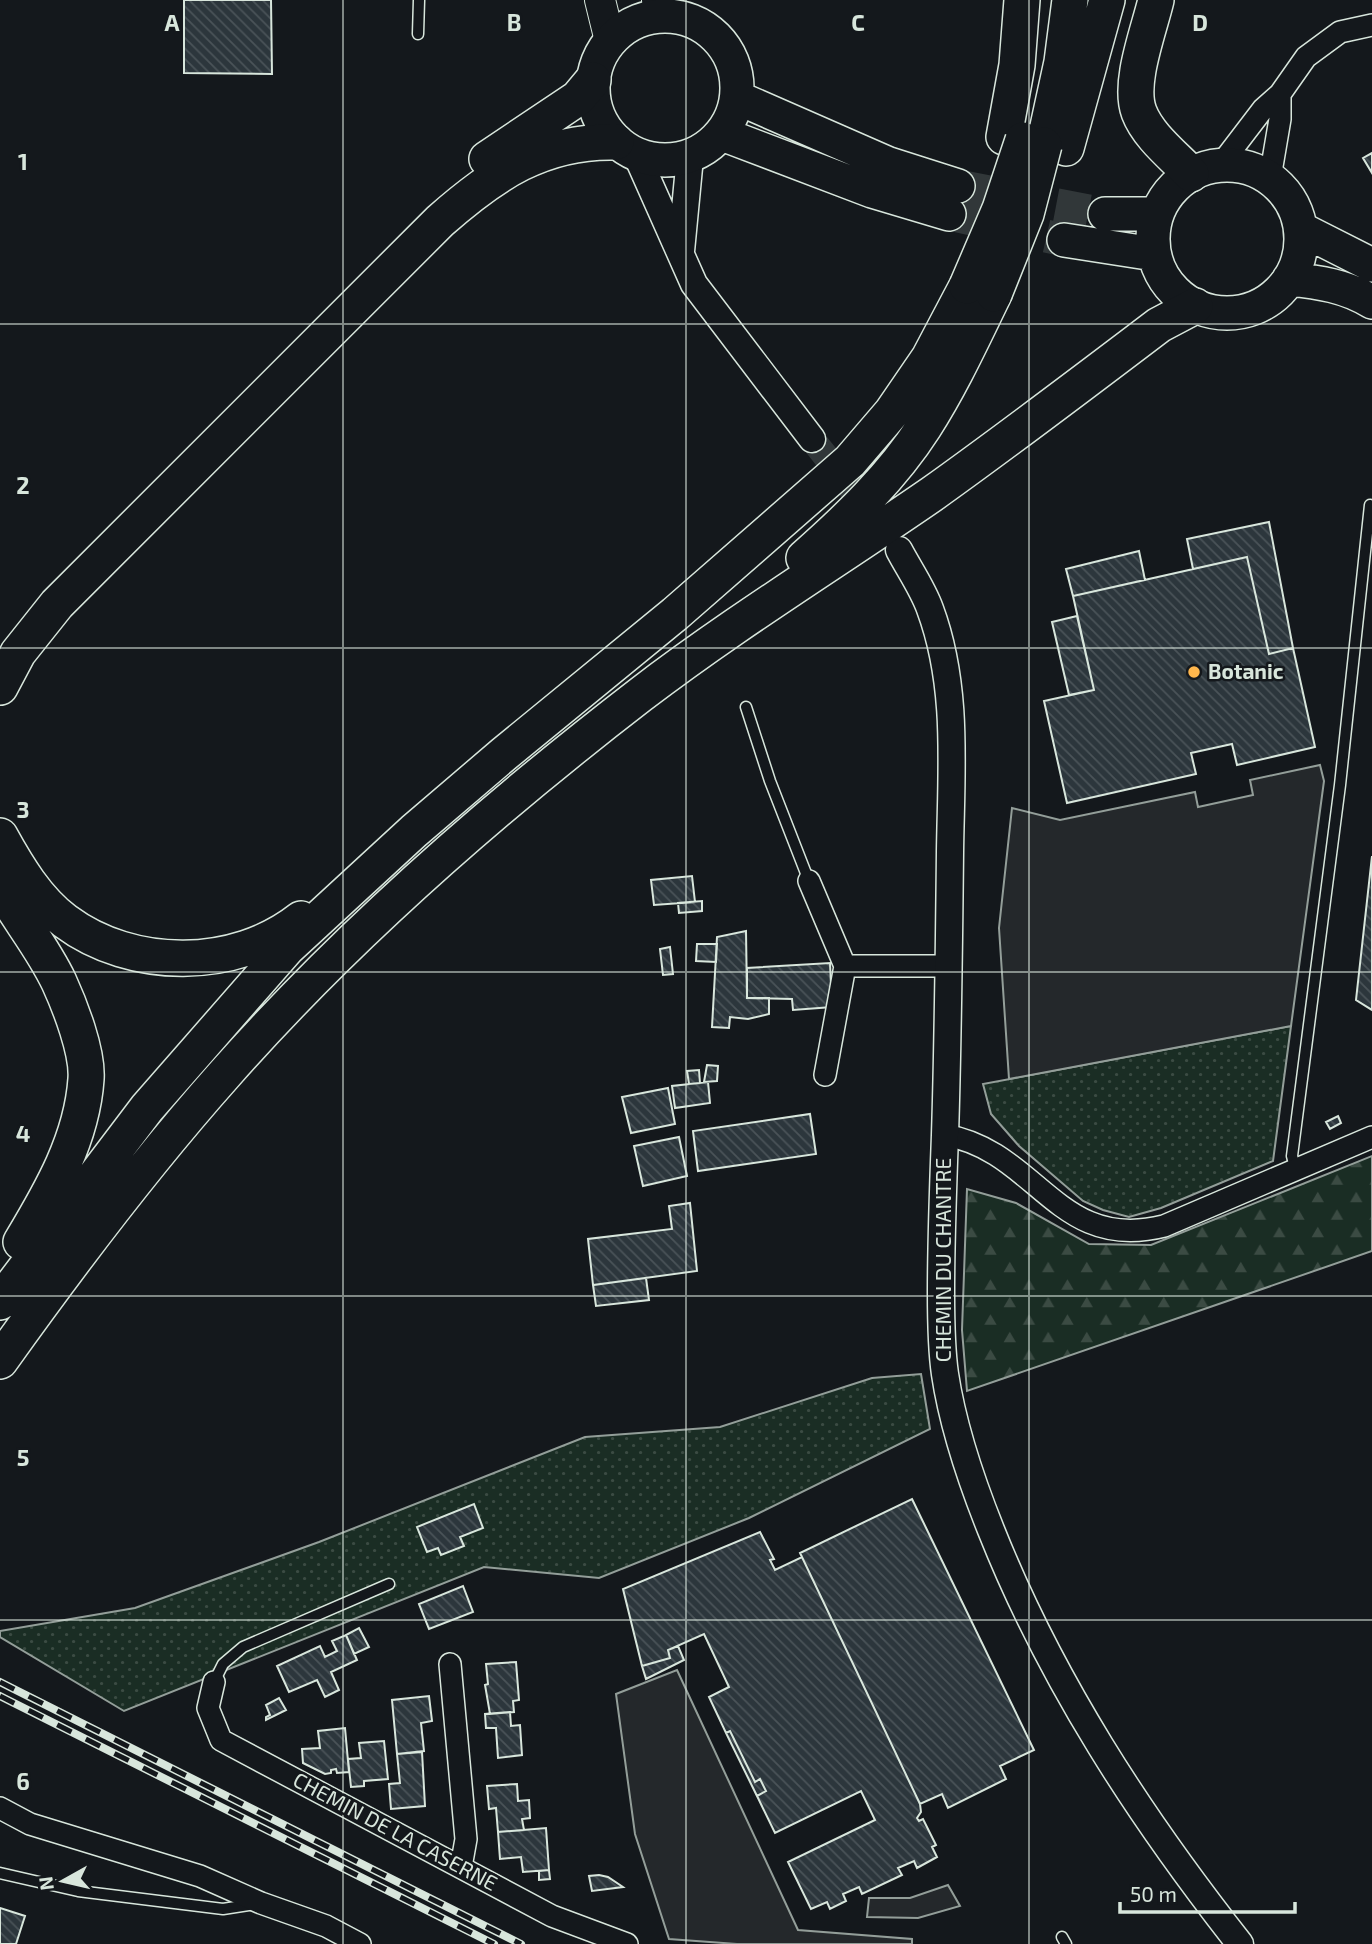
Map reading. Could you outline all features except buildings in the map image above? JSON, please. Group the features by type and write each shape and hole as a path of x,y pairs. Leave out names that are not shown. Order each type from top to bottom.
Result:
{"highway":[{"path":"1022,0 1017,65 1034,143"},
{"path":"1034,143 1047,0"},
{"path":"1034,143 1062,62 1070,0"},
{"path":"0,1361 81,1248 196,1108 319,974 467,835 579,743 688,659 848,520 892,470 924,428 966,353 990,292 1000,209 1107,0"},
{"path":"1156,0 1136,82 1139,113 1158,139 1206,169"},
{"path":"0,641 34,599 398,231 468,172 579,98 593,80"},
{"path":"0,687 32,632 57,604 430,230 475,189 530,157 567,146 627,149"},
{"path":"0,1302 147,1108 278,958 414,831 675,614 850,461 892,412 929,358 990,292"},
{"path":"688,659 932,494 1159,325 1195,306"},
{"path":"0,836 27,880 63,919 82,932 131,951 162,957 197,958 225,954 265,941 288,929 414,831"},
{"path":"0,886 58,980 78,1031 87,1077 79,1125 50,1195 0,1276"}],"main road":[{"path":"600,0 610,41"},
{"path":"660,8 693,20 709,30 723,44 733,60 737,79 737,99 732,117 722,134 691,157 664,161 627,149 602,124 594,102 593,80 599,59 610,41 625,27 660,8"},
{"path":"722,134 872,191 953,200 888,164 737,99"},
{"path":"1239,165 1270,178 1291,200 1301,229 1300,255 1289,279 1271,298 1247,310 1230,313 1212,312 1181,297 1169,285 1154,254 1153,234 1157,214 1165,198 1176,184 1206,169 1239,165"},
{"path":"1105,214 1157,214"},
{"path":"1301,229 1372,265"},
{"path":"1065,240 1154,254"},
{"path":"1289,279 1324,283 1372,302"}],"street":[{"path":"1206,169 1280,94 1306,57 1340,32 1372,25"},
{"path":"1270,178 1280,119 1280,94"},
{"path":"627,149 681,253 694,284 812,439"},
{"path":"681,253 691,157"},
{"name":"CHEMIN DU CHANTRE","path":"899,550 929,606 943,652 951,703 949,966 941,1321 944,1372 957,1433 1003,1560 1037,1636 1082,1718 1159,1835 1240,1944"},
{"path":"809,881 845,966 825,1075"},
{"path":"845,966 949,966"},
{"path":"945,1135 965,1139 986,1148 1010,1163 1069,1212 1087,1223 1125,1232 1146,1231 1164,1226 1372,1137"},
{"path":"450,1664 466,1839 461,1867"},
{"name":"CHEMIN DE LA CASERNE","path":"214,1682 208,1708 221,1740 552,1916 626,1944"},
{"path":"0,1808 30,1824 200,1876 261,1903 326,1926 360,1944"}],"lane":[{"path":"418,34 419,0"},
{"path":"1296,1171 1292,1156 1340,785 1370,505"},
{"path":"746,707 770,781 809,881"},
{"path":"214,1682 223,1664 243,1647 389,1584"},
{"path":"0,1873 78,1891 223,1909 261,1903"}],"green space":[{"path":"1291,1026 1273,1161 1161,1208 1129,1217 1083,1201 1019,1146 991,1114 983,1084"},
{"path":"1372,1156 1372,1251 967,1391 962,1330 967,1189 1016,1203 1089,1244 1151,1245"},
{"path":"921,1374 930,1429 749,1518 599,1578 484,1567 124,1711 0,1637 0,1631 135,1608 319,1542 585,1437 720,1427 872,1378"}],"shaded area":[{"path":"1320,765 1324,781 1291,1026 1009,1079 999,928 1012,808 1060,820 1195,792 1198,807 1253,795 1250,780"},
{"path":"677,1670 798,1930 912,1939 912,1944 737,1944 669,1939 635,1834 616,1694"},
{"path":"948,1885 960,1906 918,1918 867,1917 869,1898 910,1898"}],"tunnel":[{"path":"958,186 1105,214"},
{"path":"949,214 1064,240"},
{"path":"812,439 872,515"}],"railway":[{"path":"0,1682 521,1944"},
{"path":"0,1696 494,1944"}],"place":[{"name":"Botanic","path":"1194,672"}]}
